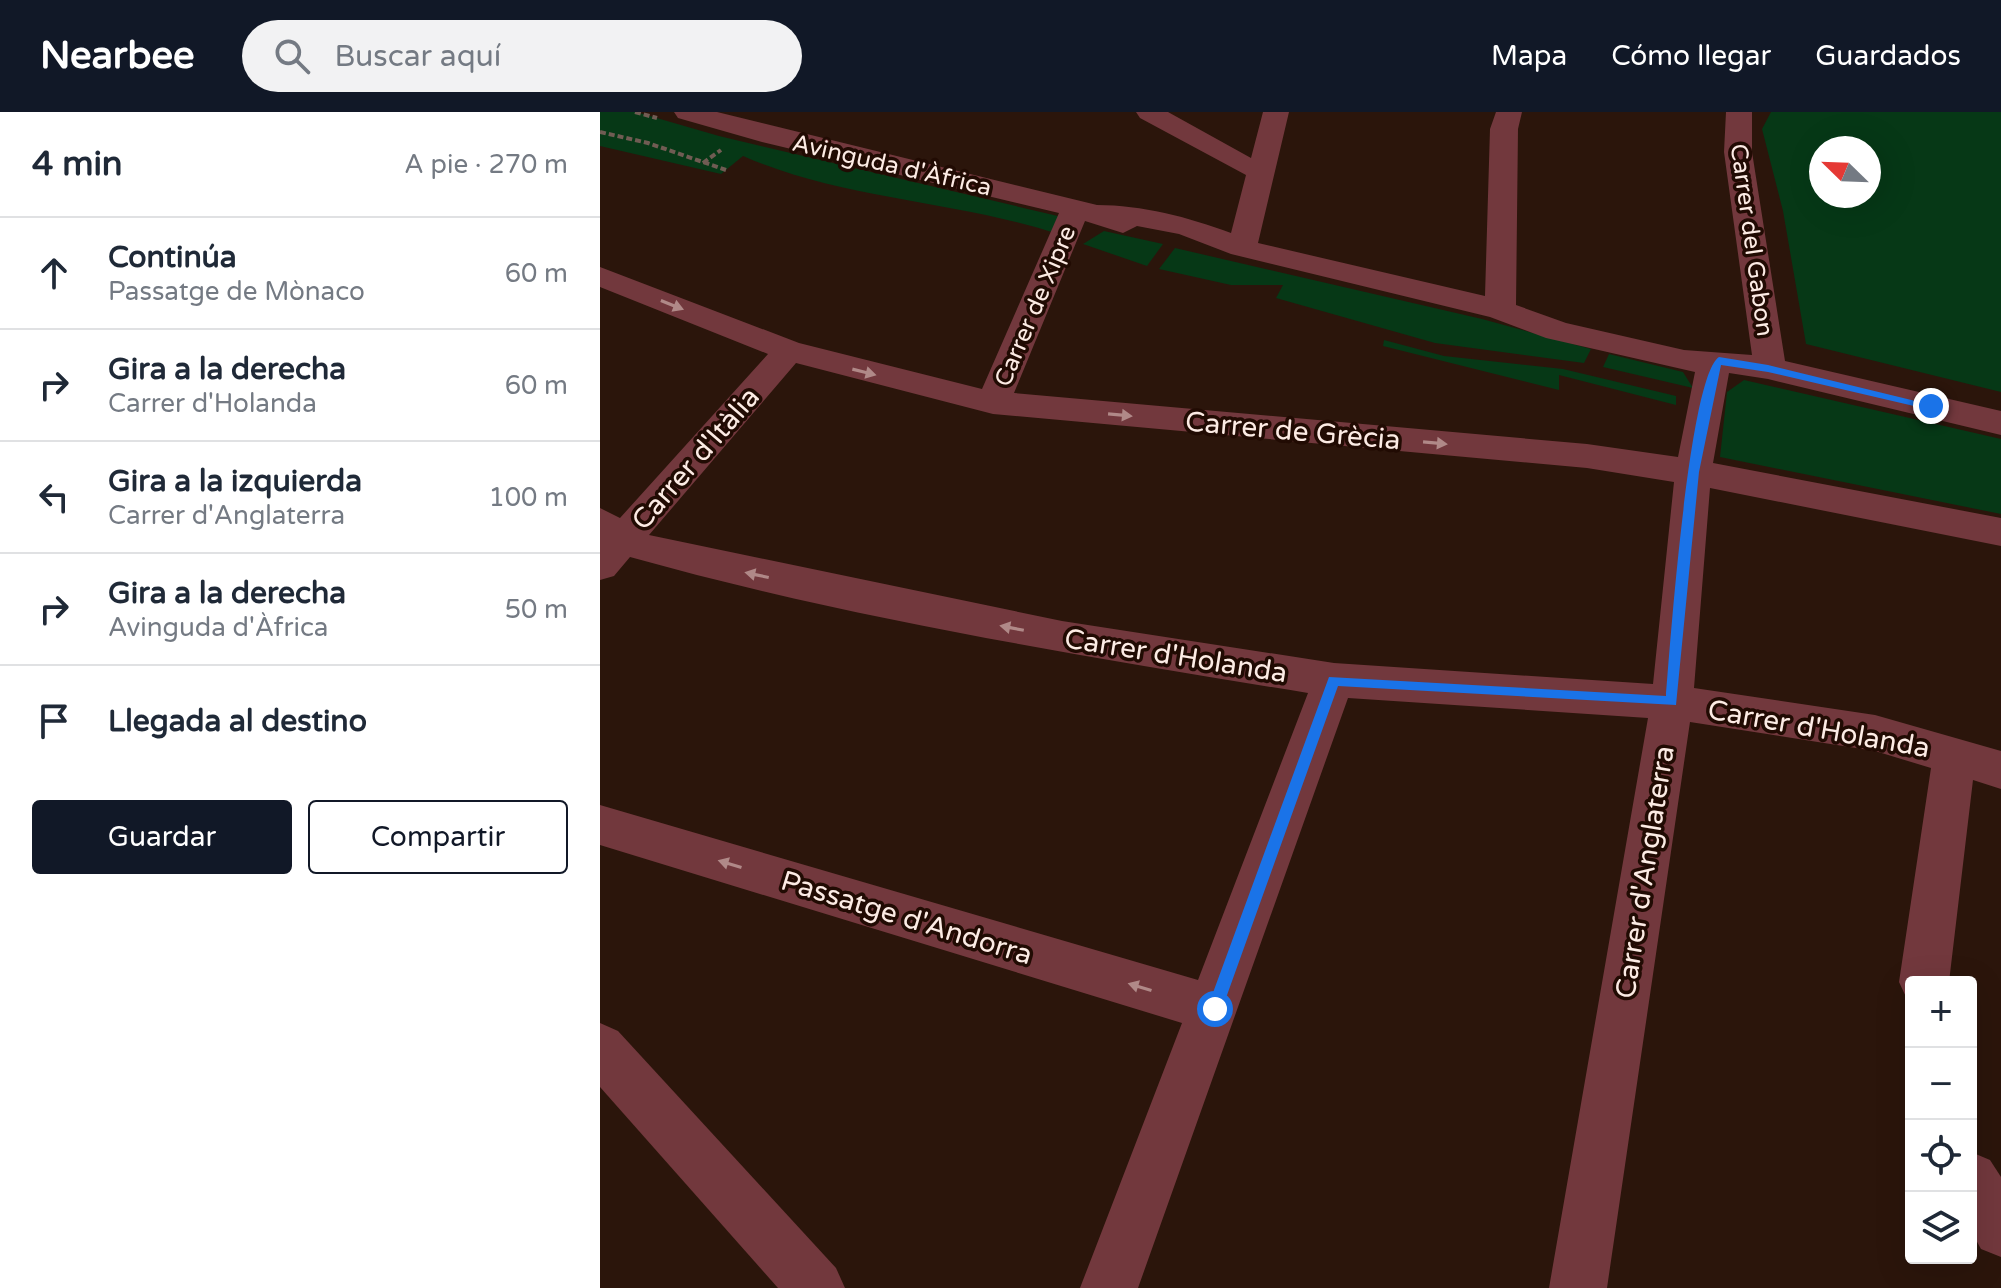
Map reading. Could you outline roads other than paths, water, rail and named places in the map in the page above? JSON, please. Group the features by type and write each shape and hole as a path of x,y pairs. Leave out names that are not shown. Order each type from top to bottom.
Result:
{"street":[{"name":"Avinguda d'Àfrica","path":"687,112 772,136 1087,211 1175,239 1219,248 1242,248 1500,310 1557,331 1684,361 1719,361 1768,368 2001,423"},
{"path":"772,136 791,112"},
{"path":"1149,112 1244,166 1261,171"},
{"path":"1242,248 1276,112"},
{"path":"1500,310 1504,129 1509,112"},
{"name":"Carrer del Gabon","path":"1739,112 1738,152 1769,353 1768,368"},
{"name":"Carrer de Xipre","path":"993,403 1087,211"},
{"name":"Carrer de Grècia","path":"600,276 789,351 993,403 1587,456 1693,472 2001,532"},
{"name":"Carrer d'Itàlia","path":"607,543 789,351"},
{"name":"Carrer d'Anglaterra","path":"1578,1288 1672,702 1693,472 1712,372 1719,361"},
{"name":"Carrer d'Holanda","path":"607,543 956,617 1334,680 1672,702 1875,733 2001,770"},
{"path":"1109,1288 1215,1009 1334,680"},
{"path":"1925,976 1955,754"},
{"name":"Passatge d'Andorra","path":"600,825 1215,1009"},
{"path":"600,1049 816,1288"},
{"path":"1977,1189 2001,1229"}]}
